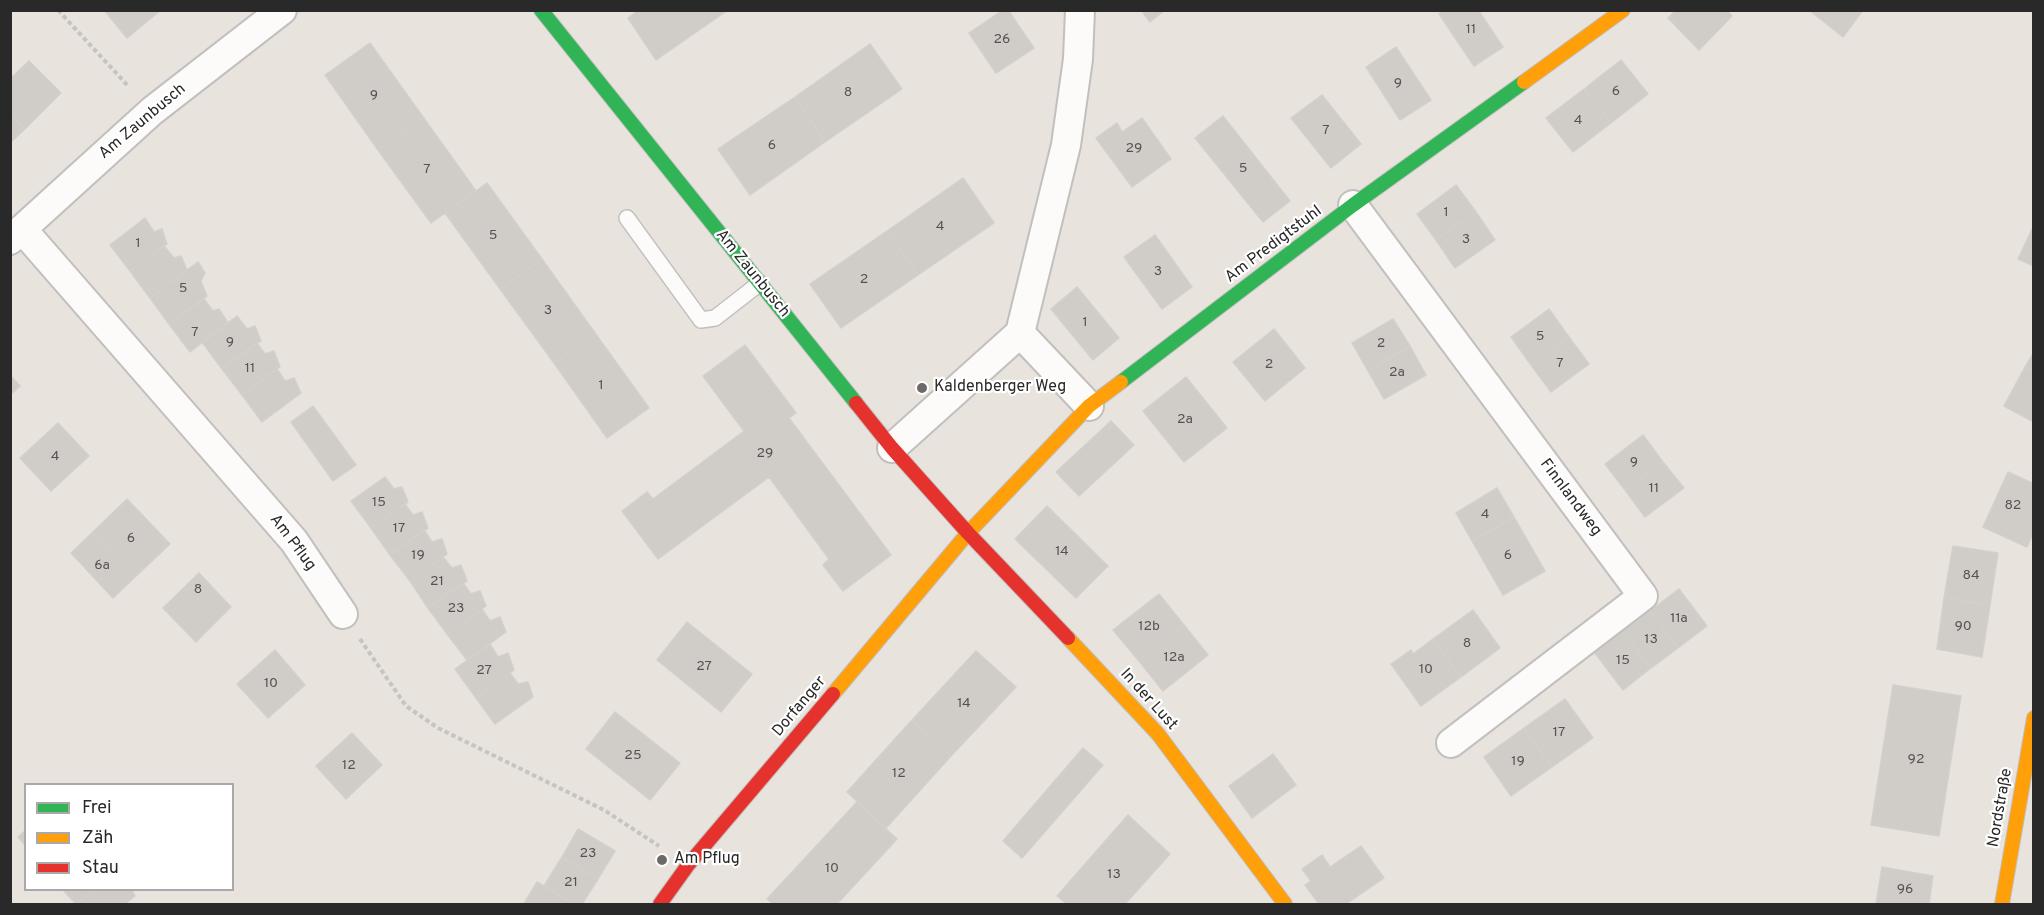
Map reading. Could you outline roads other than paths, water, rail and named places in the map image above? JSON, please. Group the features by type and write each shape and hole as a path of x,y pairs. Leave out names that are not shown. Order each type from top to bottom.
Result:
{"street":[{"name":"Am Zaunbusch","path":"16,234 152,111 282,10"},
{"name":"Am Zaunbusch","path":"541,10 892,448 968,533"},
{"path":"892,448 1020,333 1066,145 1078,59 1080,10"},
{"name":"Am Predigtstuhl","path":"968,533 1089,406 1353,205 1623,10"},
{"name":"Finnlandweg","path":"1353,205 1643,596 1451,742"},
{"name":"Am Pflug","path":"16,234 294,541 343,614"},
{"path":"1020,333 1089,406"},
{"name":"Dorfanger","path":"660,904 688,865 968,533"},
{"name":"In der Lust","path":"968,533 1158,734 1285,904"},
{"name":"Nordstraße","path":"2002,904 2034,718"}],"lane":[{"path":"627,218 701,320 715,318 760,284"}],"place":[{"name":"Kaldenberger Weg","path":"922,388"},
{"name":"Am Pflug","path":"662,860"}]}
